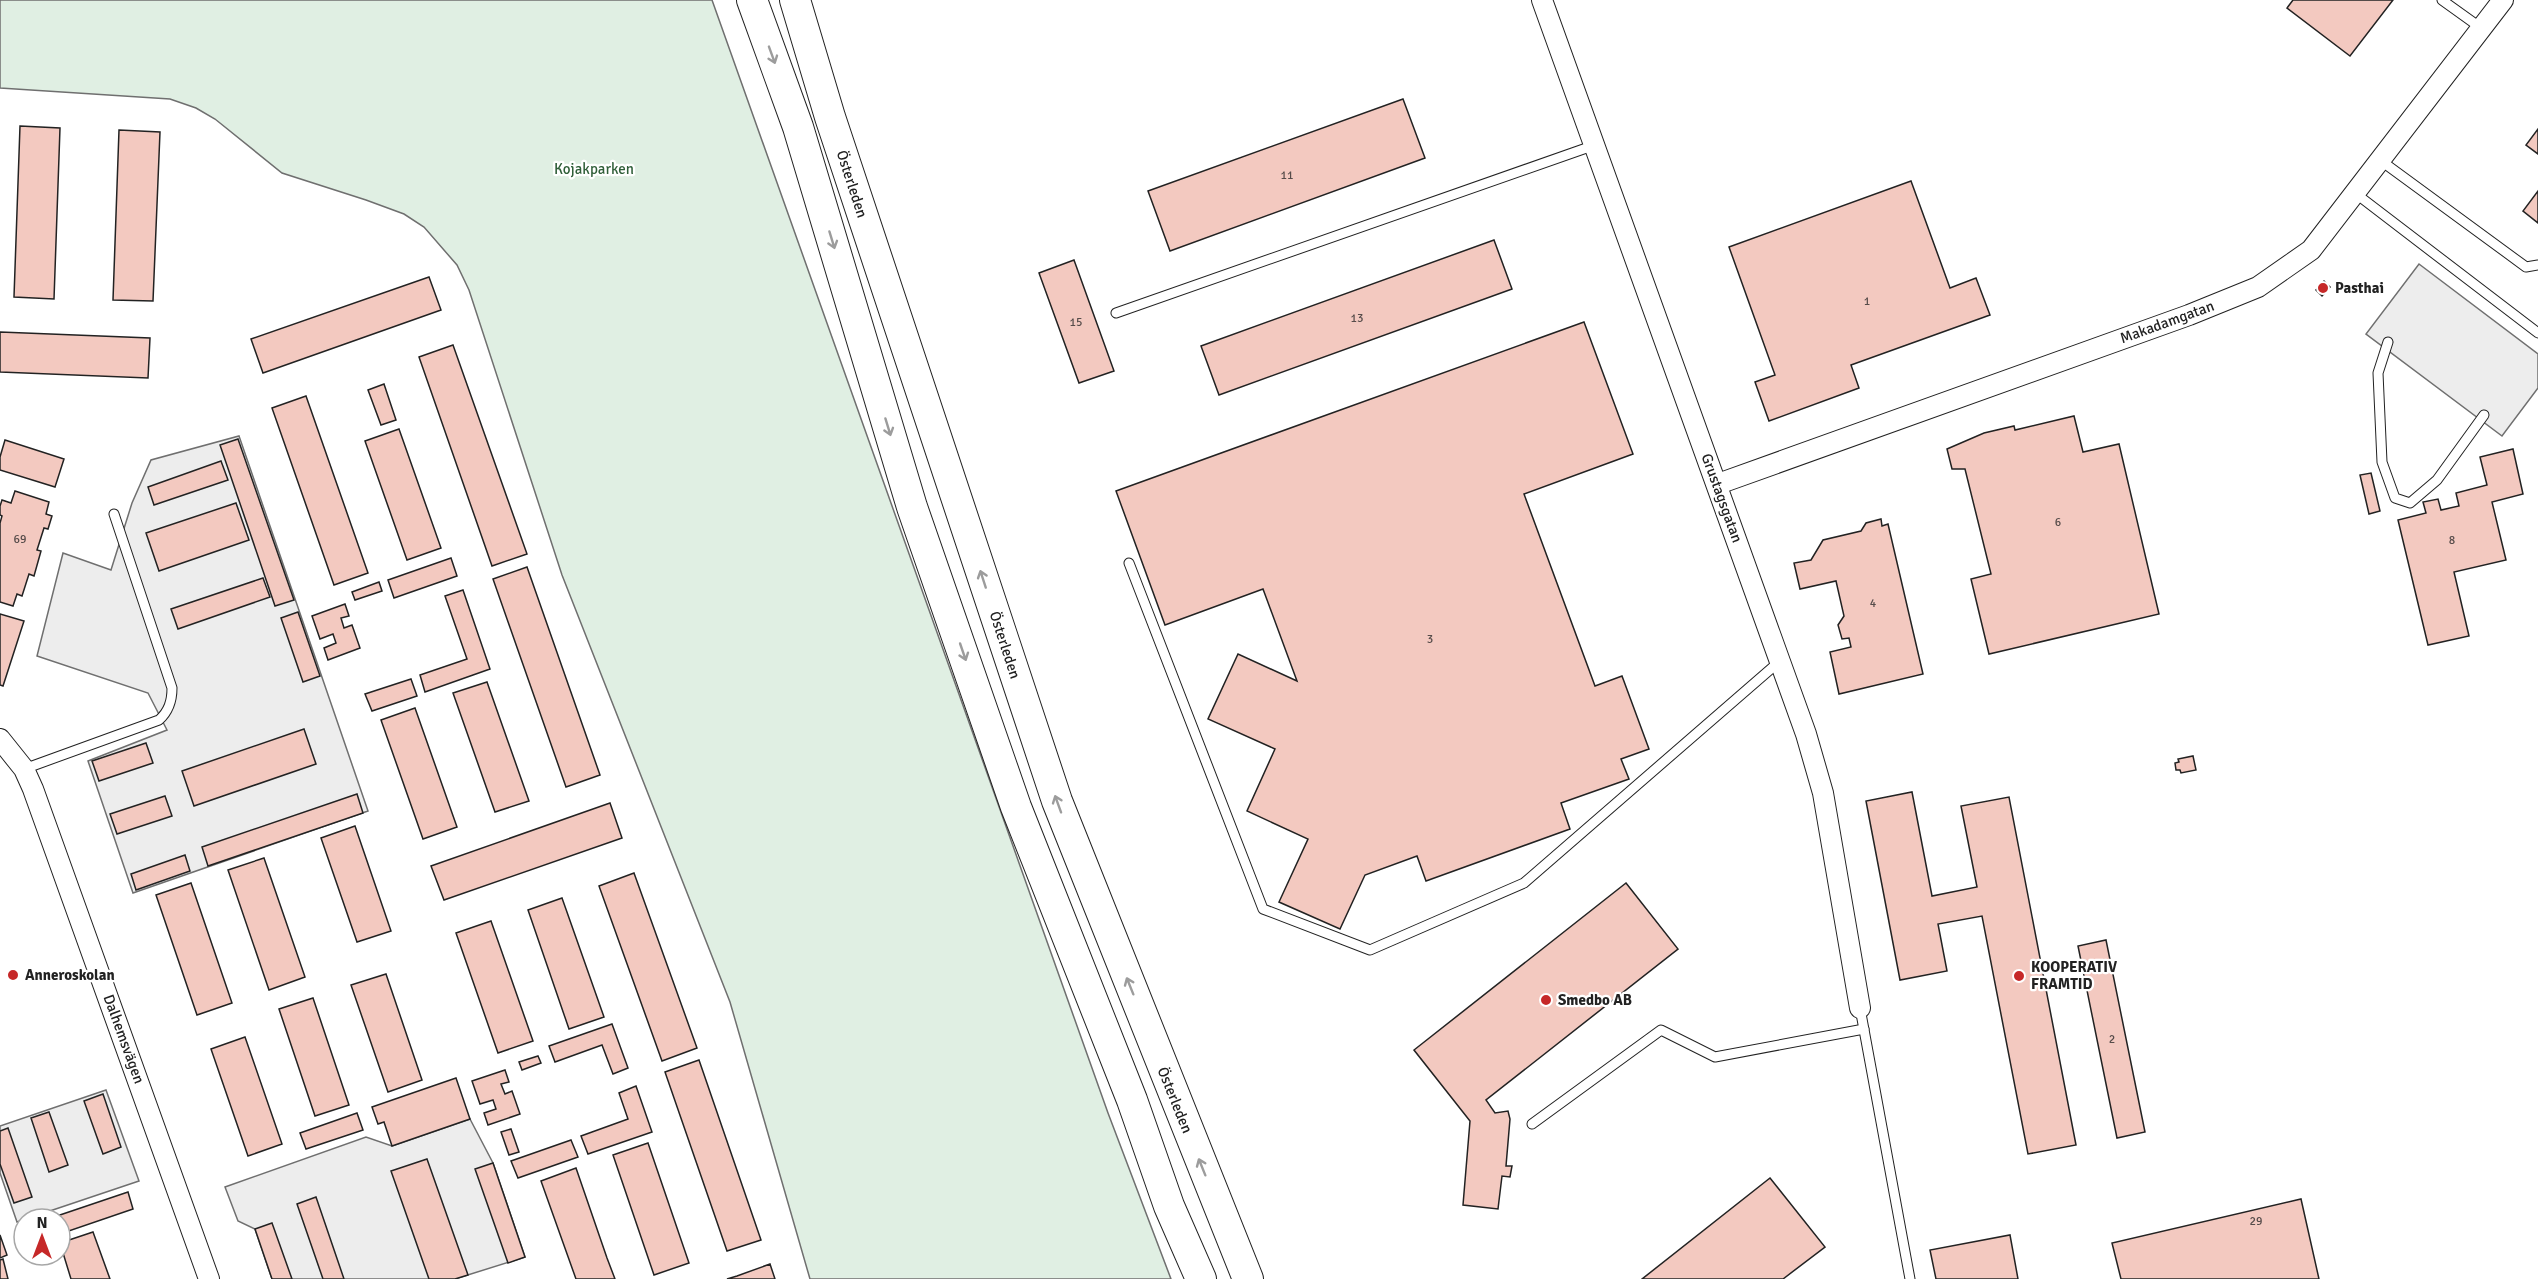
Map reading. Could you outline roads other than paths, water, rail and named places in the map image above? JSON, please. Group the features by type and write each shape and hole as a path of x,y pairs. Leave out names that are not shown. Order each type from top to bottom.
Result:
{"main road":[{"path":"752,0 798,128 912,507 1016,807 1132,1100 1192,1279"},
{"name":"Österleden","path":"795,0 834,128 1057,801 1218,1209 1248,1279"},
{"path":"1169,1206 1201,1279"},
{"path":"1218,1209 1258,1279"}],"street":[{"name":"Grustagsgatan","path":"1542,0 1718,484 1823,793 1860,1008"},
{"name":"Makadamgatan","path":"1718,484 2178,319 2258,287 2311,250 2503,0"},
{"name":"Dalhemsvägen","path":"0,739 24,769 33,789 145,1095 209,1279"}],"lane":[{"path":"2442,0 2481,28"},
{"path":"1116,314 1594,145"},
{"path":"2380,160 2526,267 2538,265"},
{"path":"2355,194 2538,333"},
{"path":"2388,342 2378,374 2378,385 2382,462 2395,498 2410,503 2437,480 2484,415"},
{"path":"24,769 75,748 159,720 168,709 172,688 114,514"},
{"path":"1129,563 1263,909 1370,951 1524,883 1780,661"},
{"path":"1860,1008 1910,1279"},
{"path":"1532,1124 1662,1030 1715,1057 1864,1029"}],"place":[{"name":"Pasthai","path":"2323,288"},
{"name":"Anneroskolan","path":"13,975"},
{"name":"KOOPERATIV FRAMTID","path":"2019,976"},
{"name":"Smedbo AB","path":"1546,1000"}],"park label":[{"name":"Kojakparken","path":"594,169"}]}
